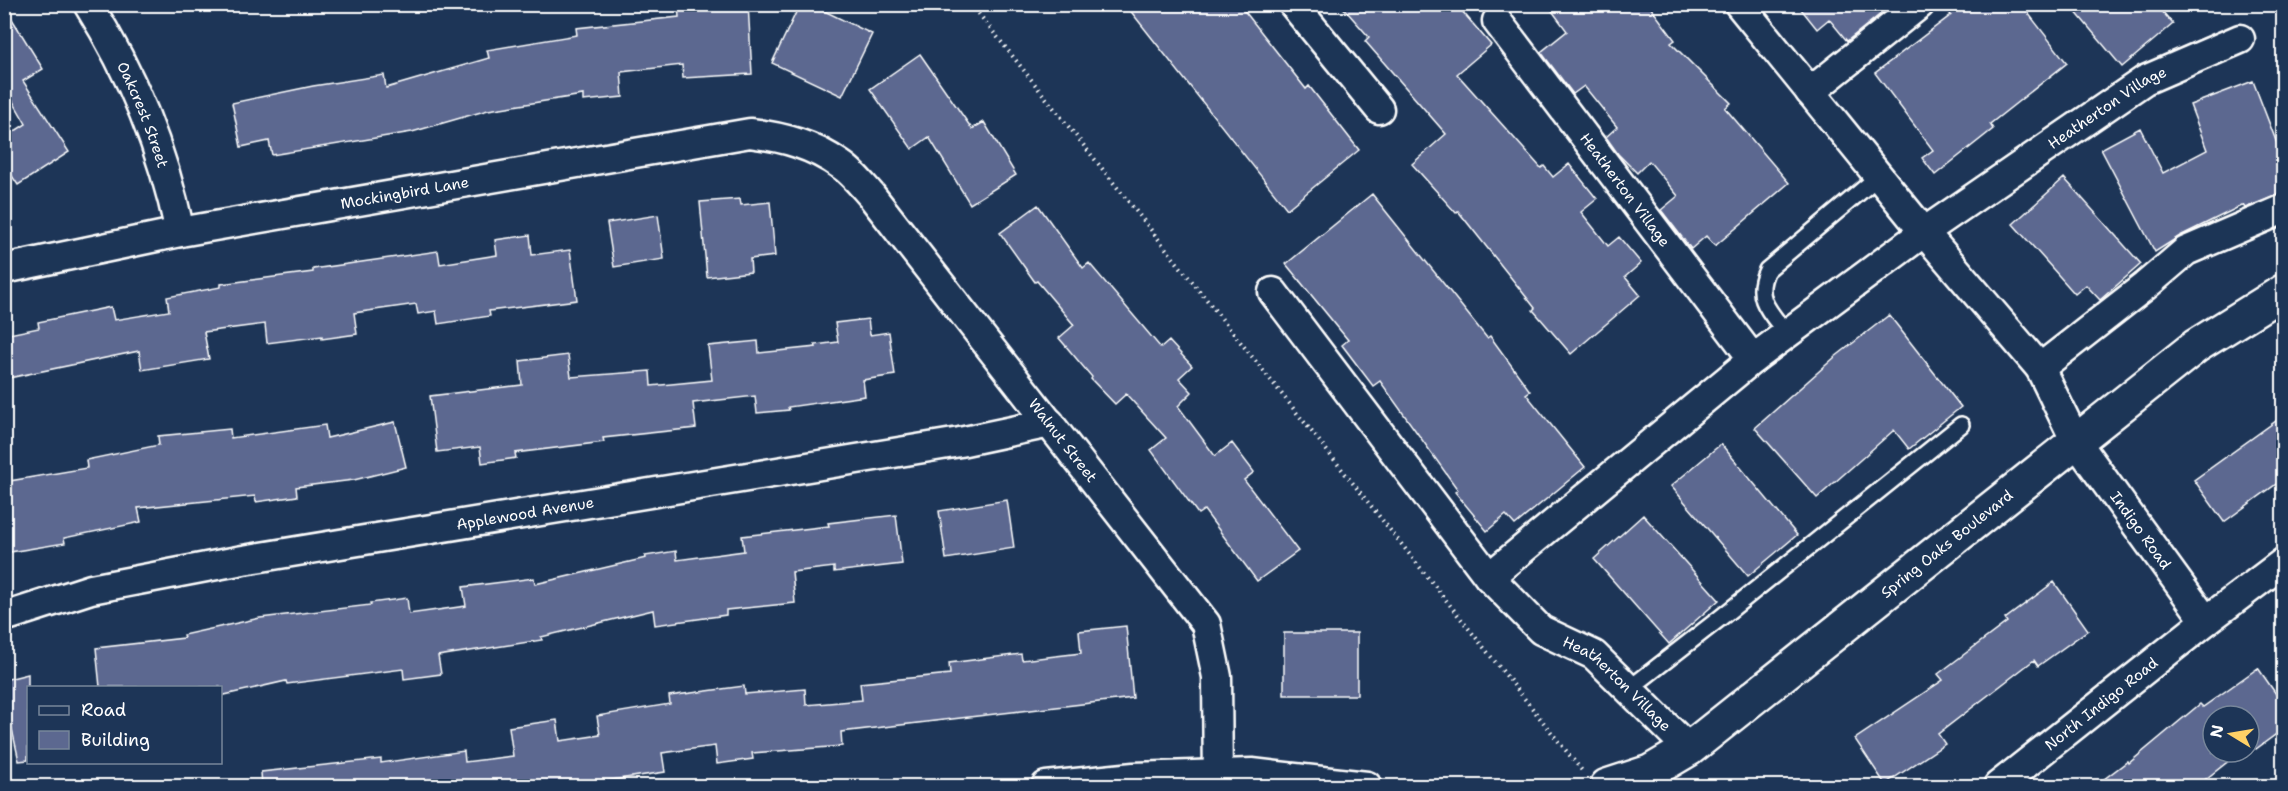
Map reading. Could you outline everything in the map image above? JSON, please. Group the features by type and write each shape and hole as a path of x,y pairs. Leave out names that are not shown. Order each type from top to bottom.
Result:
{"street":[{"name":"Oakcrest Street","path":"88,4 129,76 157,142 180,232"},
{"path":"1293,4 1379,109"},
{"path":"1738,4 1924,232 2040,368 2075,440"},
{"path":"1810,92 1920,4"},
{"name":"Heatherton Village","path":"1497,21 1753,359"},
{"name":"Heatherton Village","path":"1490,577 1753,359 1924,232 2145,80 2240,39"},
{"name":"Mockingbird Lane","path":"4,269 180,232 750,132 781,137 806,145"},
{"name":"Walnut Street","path":"806,145 843,166 871,195 1206,624 1217,677 1218,780"},
{"path":"2040,368 2186,251 2283,209"},
{"name":"Spring Oaks Boulevard","path":"1597,782 1650,772 1689,749 2196,346 2283,291"},
{"name":"Heatherton Village","path":"1273,292 1490,577 1541,630 1594,655 1689,749"},
{"name":"Applewood Avenue","path":"4,617 91,589 243,560 960,442 1050,423"},
{"name":"Indigo Road","path":"2075,440 2206,621"},
{"name":"North Indigo Road","path":"1998,786 2283,562"},
{"path":"1046,786 1134,777 1218,780 1252,773 1367,786"}],"lane":[{"path":"1787,334 1764,304 1761,292 1762,279 1767,270 1879,176"},
{"path":"1629,689 1961,426"}],"path":[{"path":"971,4 1597,782"}],"building":[{"path":"748,4 752,74 683,78 682,65 621,72 623,97 583,101 583,95 488,110 412,132 272,155 269,141 241,147 232,103 313,86 384,75 386,88 489,58 487,50 577,35 576,28 679,17 678,6"},
{"path":"800,4 810,4 872,34 842,96 772,63"},
{"path":"1125,4 1239,4 1306,89 1309,86 1359,150 1287,209"},
{"path":"1340,4 1456,4 1491,45 1457,74 1541,168 1544,166 1553,177 1569,164 1597,199 1581,212 1608,246 1619,237 1641,263 1625,277 1640,295 1571,354 1533,310 1535,308 1458,211 1456,213 1412,164 1446,134 1365,41 1369,37"},
{"path":"1547,4 1648,4 1675,40 1671,43 1731,103 1725,108 1789,183 1715,246 1706,236 1691,249 1661,210 1678,196 1649,161 1637,173 1618,154 1606,137 1617,127 1584,86 1573,94 1541,52 1567,31"},
{"path":"1797,4 1893,4 1847,41 1829,19 1817,29"},
{"path":"1943,4 2021,4 2067,63 1990,124 1993,129 1935,175 1922,158 1933,150 1875,73 1951,15"},
{"path":"2069,4 2156,4 2173,24 2122,67"},
{"path":"4,6 43,69 23,81 69,152 18,185 4,164 4,138 26,124 7,91 4,92"},
{"path":"920,54 972,129 984,122 1016,175 970,204 929,137 912,149 870,89"},
{"path":"2253,81 2283,159 2283,193 2245,208 2243,205 2180,236 2155,252 2101,149 2140,128 2163,173 2207,150 2190,105"},
{"path":"2064,178 2141,264 2100,300 2086,285 2075,294 2013,224"},
{"path":"1372,194 1487,338 1490,336 1530,391 1526,394 1585,467 1515,525 1506,515 1487,531 1455,492 1458,490 1380,381 1373,386 1342,345 1348,340 1286,264"},
{"path":"740,199 741,205 770,202 775,256 750,259 751,272 707,277 700,202"},
{"path":"1038,205 1083,268 1089,263 1161,348 1169,341 1192,366 1179,378 1192,392 1178,406 1215,456 1232,443 1254,472 1244,480 1298,551 1257,581 1204,510 1198,514 1151,450 1166,438 1126,394 1115,404 1091,379 1092,377 1059,338 1074,325 1037,281 1035,282 1000,233"},
{"path":"658,215 664,259 614,267 607,223"},
{"path":"530,235 532,255 570,250 577,300 489,311 490,316 438,324 436,311 418,314 416,304 354,313 357,334 322,339 322,336 267,343 265,324 204,332 209,359 142,370 139,351 4,379 4,335 39,328 38,322 111,307 114,320 169,311 167,297 221,287 221,284 313,272 313,269 438,251 440,264 497,255 495,240"},
{"path":"1889,315 1961,407 1909,449 1894,430 1817,498 1755,428 1835,357"},
{"path":"868,319 870,335 889,332 895,375 863,380 865,396 788,407 789,410 757,413 755,396 693,403 696,428 603,438 604,442 515,453 516,458 482,463 480,447 437,452 430,396 522,385 520,361 568,355 571,377 650,371 651,386 712,380 708,346 758,341 759,353 816,347 815,345 838,342 835,323"},
{"path":"2283,416 2283,479 2224,522 2194,480"},
{"path":"395,422 406,467 354,480 296,487 297,496 256,502 255,496 138,508 141,522 64,538 65,543 4,553 4,482 87,468 86,460 159,445 158,436 230,429 231,438 325,425 327,438"},
{"path":"1721,444 1797,535 1748,576 1671,486"},
{"path":"1007,500 1014,548 946,559 939,511"},
{"path":"896,515 902,564 834,572 834,567 792,572 795,603 726,610 726,615 655,625 653,610 541,637 542,640 438,656 441,674 404,679 403,669 287,684 286,681 222,696 222,686 100,686 96,648 184,638 183,635 260,618 371,605 370,603 407,598 409,614 466,606 463,587 534,578 535,584 646,558 645,556 676,551 677,560 744,551 742,536 829,526 828,523"},
{"path":"1643,515 1719,600 1669,644 1594,559"},
{"path":"2054,582 2088,630 2038,666 2034,660 1938,734 1945,744 1885,784 1855,739 1943,680 1938,674 2007,622 2005,619"},
{"path":"1126,626 1133,698 841,732 842,746 752,753 753,759 717,764 715,746 662,753 665,772 572,786 262,786 261,772 381,759 381,763 464,751 465,762 513,756 509,727 557,720 560,741 600,735 597,716 670,704 669,696 744,686 745,694 805,689 806,705 862,700 860,683 950,674 949,663 1021,654 1022,660 1081,653 1079,631"},
{"path":"1284,633 1357,633 1357,695 1284,695"},
{"path":"2258,668 2283,704 2283,729 2261,745 2261,704 2207,704"},
{"path":"28,674 27,760 19,761 4,693 4,680"},
{"path":"2200,704 2201,764 2225,764 2197,786 2095,786 2128,761 2129,763"}]}
